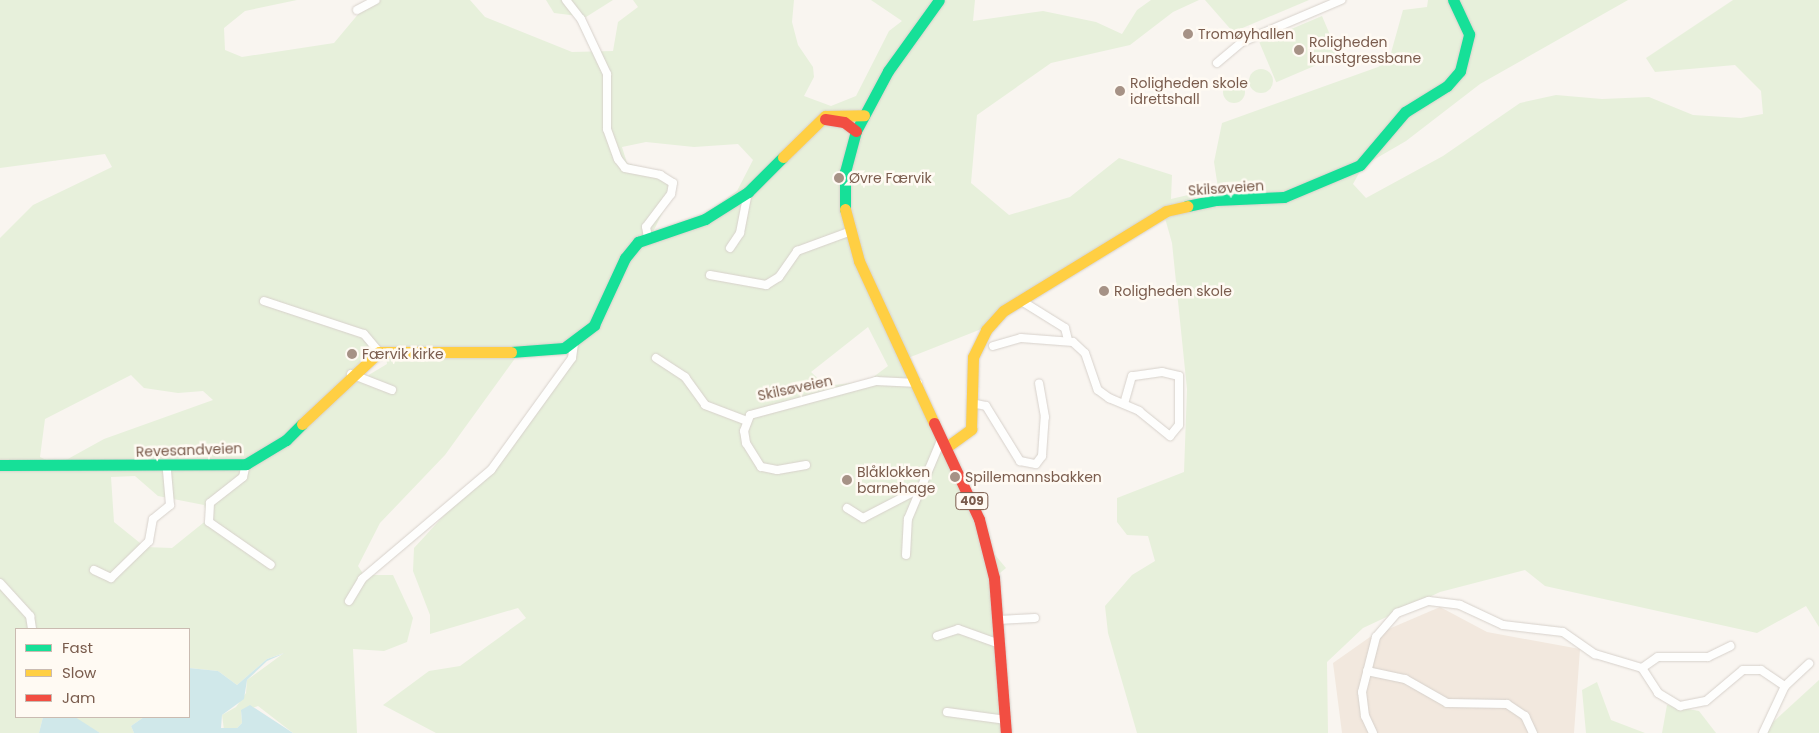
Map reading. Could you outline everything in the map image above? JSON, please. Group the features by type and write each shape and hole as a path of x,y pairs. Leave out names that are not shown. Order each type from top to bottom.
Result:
{"main road":[{"name":"409","path":"939,0 902,47 864,115 856,131 844,184 849,232 945,441 988,550 998,620 1006,733"},
{"name":"Skilsøveien","path":"945,441 968,435 971,403 970,370 978,344 992,322 1020,300 1166,211 1216,200 1284,197 1360,165 1406,112 1447,86 1460,71 1469,34 1454,0"},
{"path":"379,352 406,349 535,354 574,343 594,325 630,248 648,237 705,218 748,192 820,120 834,114 864,115"},
{"path":"820,120 844,122 856,131"},
{"name":"Revesandveien","path":"0,465 167,467 246,464 286,440 350,374 379,352"}],"street":[{"path":"357,10 376,0"},
{"path":"566,0 581,19 607,74 607,128 618,159 625,168 660,175 673,183 671,194 646,227 648,237"},
{"path":"1217,63 1242,42 1341,0"},
{"path":"730,248 740,233 748,192"},
{"path":"710,275 766,285 779,277 797,251 849,232"},
{"path":"1020,300 1065,328 1068,340"},
{"path":"264,301 364,334 379,352"},
{"path":"993,346 1021,338 1068,340 1085,353 1094,386 1124,404 1150,419 1170,436 1179,430 1176,373 1132,376 1124,404"},
{"path":"349,601 362,578 491,470 572,358 574,343"},
{"path":"656,358 684,377 706,405 747,421 746,443 761,466 777,470 806,465"},
{"path":"350,374 392,390"},
{"name":"Skilsøveien","path":"747,421 768,407 840,394 876,380 918,383"},
{"path":"971,403 986,406 1020,461 1036,464 1042,456 1045,417 1039,384"},
{"path":"906,555 908,519 920,489 945,441"},
{"path":"246,464 243,476 210,503 209,522 270,565"},
{"path":"94,570 110,578 149,541 153,519 170,505 167,467"},
{"path":"847,508 863,518 920,489"},
{"path":"0,583 30,616 32,628"},
{"path":"1374,733 1362,700 1376,637 1390,618 1412,605 1437,601 1460,605 1503,625 1563,632 1595,654 1642,668 1658,693 1680,706 1706,701 1743,670 1761,670 1785,686"},
{"path":"998,620 1036,618"},
{"path":"936,636 958,629 1000,644"},
{"path":"1642,668 1658,657 1708,657 1731,646"},
{"path":"1763,733 1785,686 1809,664"},
{"path":"1367,671 1405,679 1447,703 1507,704 1526,716 1533,733"},
{"path":"946,712 1006,720"}],"shaded area":[{"path":"1440,607 1487,632 1580,649 1574,733 1342,733 1333,663 1370,637"}],"green space":[{"path":"0,0 297,0 245,11 224,28 225,50 242,57 334,43 370,0 470,0 485,17 572,52 613,51 618,22 638,7 633,0 794,0 792,22 798,45 813,67 814,77 804,96 831,106 856,96 889,31 902,21 871,0 975,0 973,21 1043,11 1096,22 1122,34 1137,10 1151,0 1199,0 1173,12 1130,45 1051,63 977,115 971,183 1009,215 1070,197 1119,158 1172,175 1171,199 1218,188 1214,162 1222,123 1378,67 1389,60 1403,10 1427,7 1428,0 1628,0 1480,84 1406,141 1363,166 1353,184 1366,198 1443,156 1520,103 1556,95 1602,99 1649,97 1693,115 1741,118 1763,114 1761,91 1735,65 1655,72 1646,58 1733,0 1819,0 1819,627 1806,606 1757,633 1545,586 1525,570 1440,592 1363,628 1327,662 1328,733 1137,733 1108,633 1105,606 1132,575 1155,561 1148,536 1127,535 1117,522 1117,498 1184,472 1187,389 1172,243 1163,211 984,328 908,358 990,549 1006,568 1000,573 995,595 1003,733 436,733 383,705 429,671 460,666 526,618 518,608 430,634 430,615 413,571 414,548 509,445 576,350 516,357 445,455 380,523 358,566 364,575 393,575 413,618 407,642 384,651 353,649 357,733 293,733 258,706 241,712 242,723 237,728 224,730 222,715 236,707 246,693 247,680 284,653 267,659 237,685 218,671 190,668 190,628 15,628 15,718 43,718 39,733 0,733 0,238 33,205 112,167 105,154 0,168","holes":["646,142 694,147 738,144 753,160 737,191 699,218 653,232 673,191 673,178 627,163 622,147","868,327 888,366 868,381 826,386 811,372","452,349 386,356 387,364 317,406 364,358","131,375 144,388 178,393 203,391 213,400 104,439 57,465 40,457 45,419","135,476 158,496 204,505 208,519 172,548 145,547 114,522 111,477"]},
{"path":"546,0 613,0 586,17 554,13"},
{"path":"1205,0 1309,0 1233,32"},
{"name":"Roligheden kunstgressbane","path":"1322,16 1339,56 1276,82 1259,43"},
{"path":"1261,69 1266,70 1272,76 1272,86 1266,92 1261,93 1256,92 1250,86 1249,81 1250,76 1256,70"},
{"path":"1234,81 1242,84 1245,92 1242,100 1234,103 1226,100 1223,92 1226,84"},
{"path":"1819,680 1819,733 1761,733"},
{"path":"1597,682 1611,720 1645,733 1586,733 1582,690"},
{"path":"1667,705 1699,711 1716,733 1662,733"},
{"path":"73,718 143,718 131,726 134,733 100,733"}],"water":[{"path":"285,653 267,661 247,680 244,699 222,715 221,728 237,728 242,723 241,710 250,705 293,733 134,733 131,726 143,718 190,718 190,668 218,671 237,685 267,659"},
{"path":"43,718 77,718 100,733 39,733"}],"traffic: fast":[{"path":"845,209 845,172 856,131 888,71 939,0"},
{"path":"1187,206 1216,200 1284,197 1360,165 1405,112 1447,86 1460,71 1469,34 1453,0"},
{"path":"511,352 564,348 594,325 625,258 638,242 705,219 748,192 783,157"},
{"path":"0,465 246,464 286,440 302,424"}],"traffic: slow":[{"path":"783,157 825,116 864,115"},
{"path":"948,446 971,429 973,357 986,330 1003,311 1166,211 1187,206"},
{"path":"845,209 859,261 934,423"},
{"path":"302,424 379,352 511,352"}],"traffic: jam":[{"path":"825,119 844,122 856,131"},
{"path":"934,423 979,519 994,578 1006,733"}],"place":[{"name":"Tromøyhallen","path":"1188,34"},
{"name":"Roligheden kunstgressbane","path":"1299,50"},
{"name":"Roligheden skole idrettshall","path":"1120,91"},
{"name":"Øvre Færvik","path":"839,178"},
{"name":"Roligheden skole","path":"1104,291"},
{"name":"Færvik kirke","path":"352,354"},
{"name":"Spillemannsbakken","path":"955,477"},
{"name":"Blåklokken barnehage","path":"847,480"}]}
